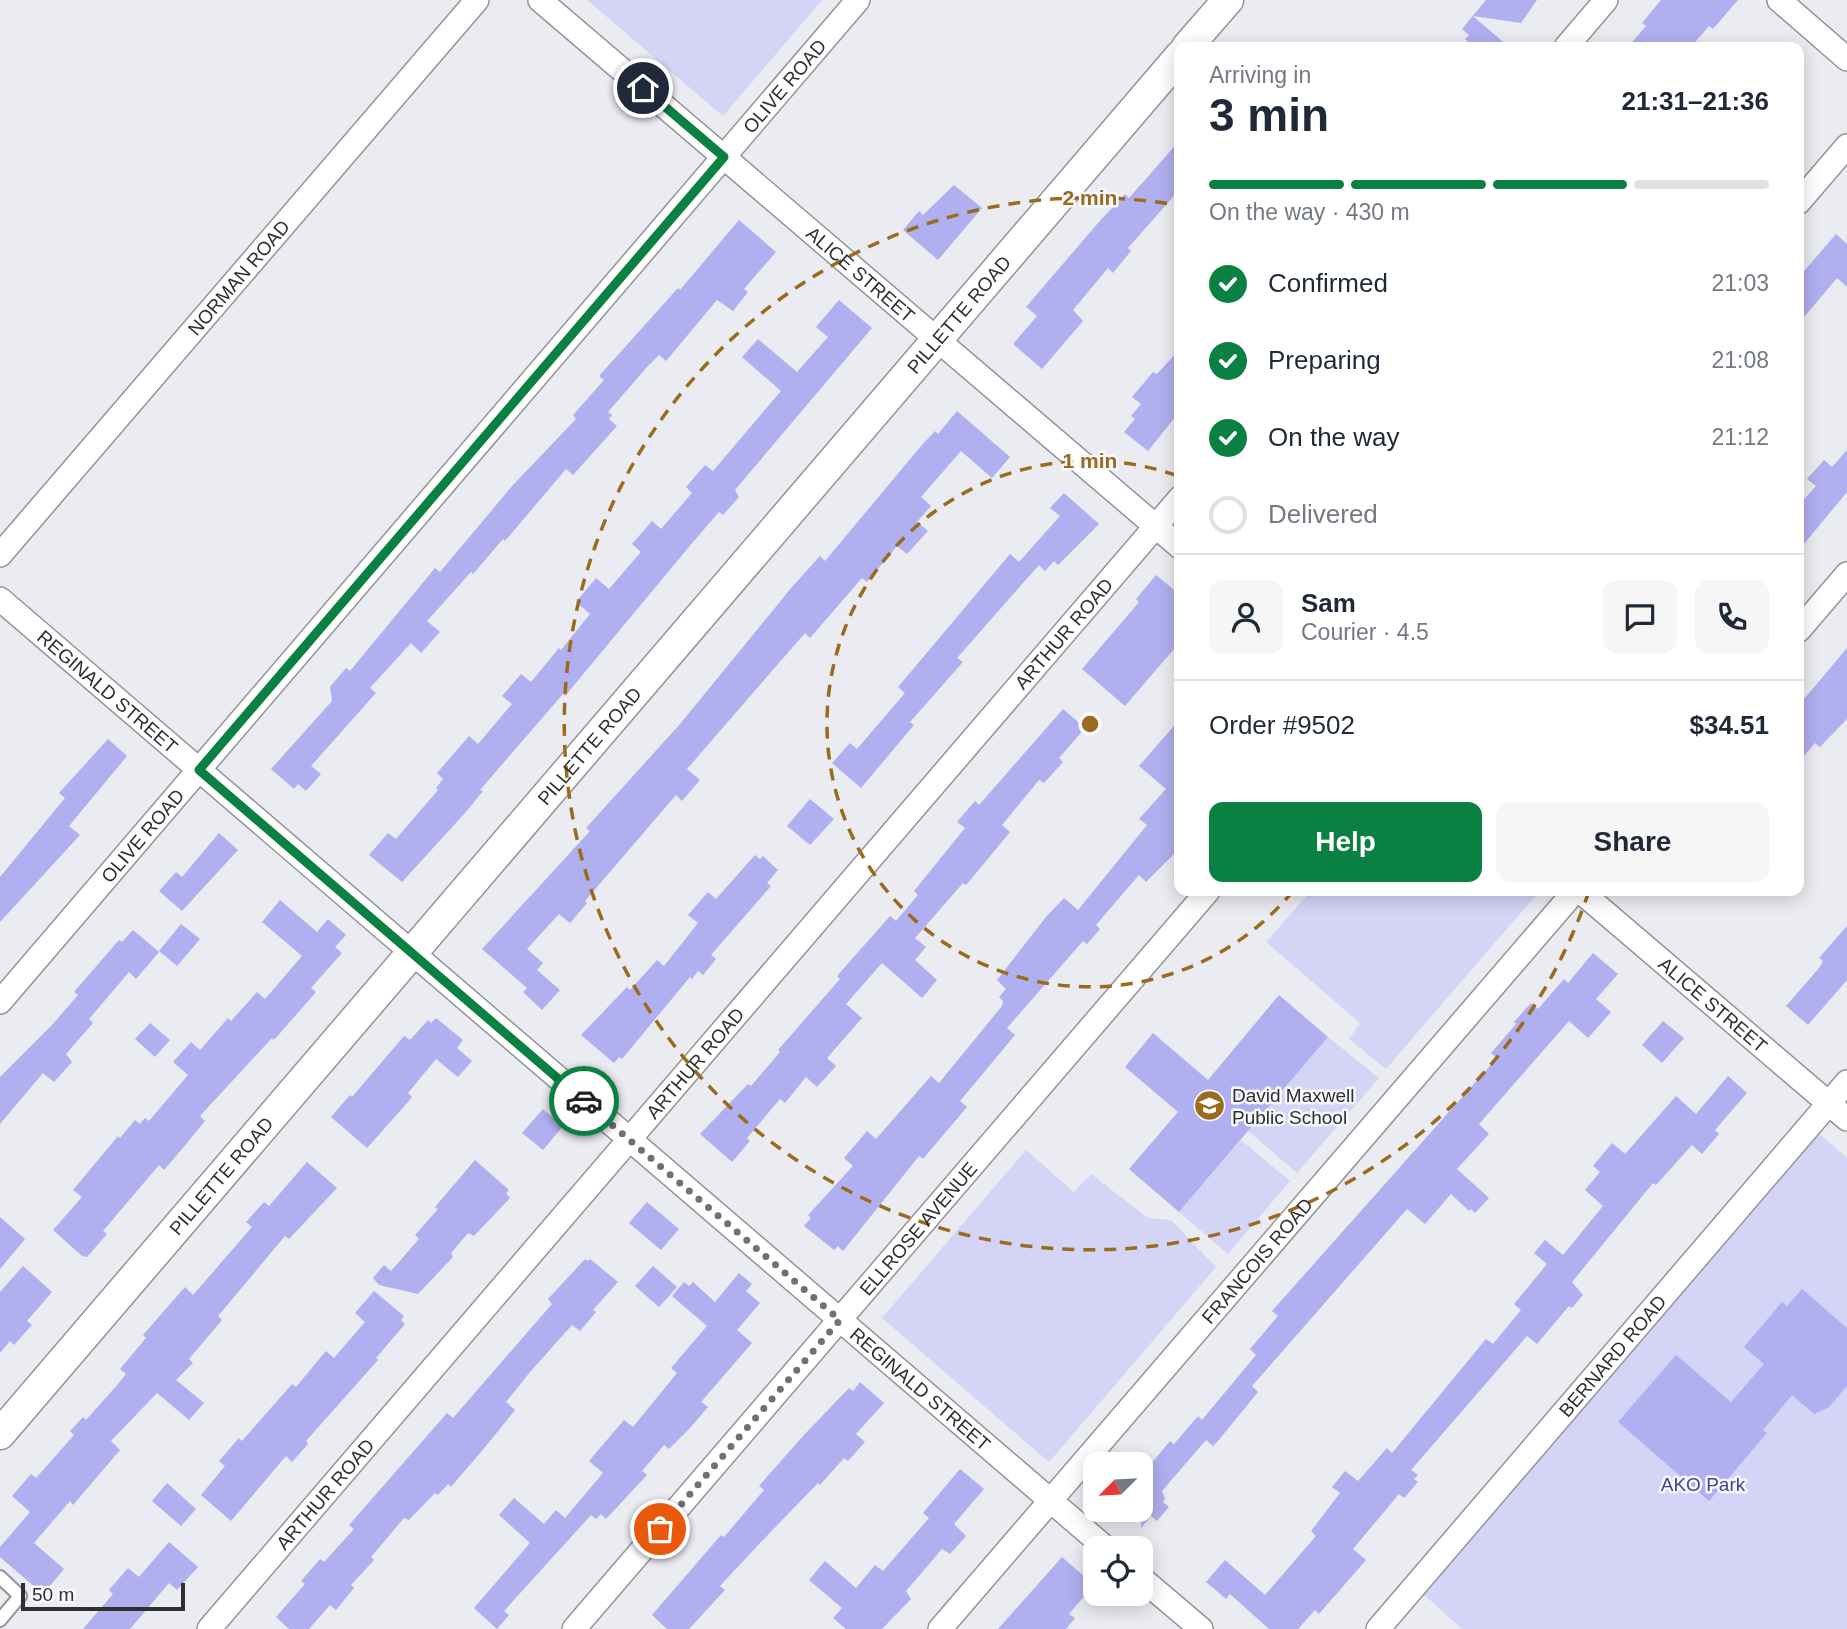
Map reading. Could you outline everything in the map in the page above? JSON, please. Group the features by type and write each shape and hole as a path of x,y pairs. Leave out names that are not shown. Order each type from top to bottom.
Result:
{"street":[{"name":"NORMAN ROAD","path":"0,555 477,0"},
{"name":"ALICE STREET","path":"540,0 1174,542"},
{"name":"OLIVE ROAD","path":"0,1002 858,0"},
{"path":"1191,42 1228,0"},
{"path":"1570,42 1606,0"},
{"path":"1779,0 1847,59"},
{"name":"PILLETTE ROAD","path":"0,1434 1174,63"},
{"path":"1804,196 1847,146"},
{"name":"ARTHUR ROAD","path":"209,1629 1174,505"},
{"path":"1804,623 1847,574"},
{"name":"REGINALD STREET","path":"0,599 1092,1536"},
{"name":"ELLROSE AVENUE","path":"574,1629 1204,896"},
{"name":"FRANCOIS ROAD","path":"940,1629 1571,896"},
{"name":"ALICE STREET","path":"1586,896 1847,1119"},
{"name":"BERNARD ROAD","path":"1378,1629 1847,1082"},
{"path":"1153,1588 1200,1629"}],"lane":[{"path":"0,1577 20,1596 1,1616"}],"green space":[{"path":"587,0 822,0 723,116"},
{"path":"1307,896 1535,896 1386,1069 1349,1039 1360,1023 1266,942"},
{"path":"1328,1037 1379,1078 1297,1173 1248,1131"},
{"name":"AKO Park","path":"1815,1130 1847,1158 1847,1629 1462,1629 1420,1591"},
{"path":"1241,1140 1290,1181 1228,1254 1179,1212"},
{"path":"1026,1150 1074,1192 1091,1174 1148,1218 1171,1220 1216,1267 1049,1462 882,1318"}],"building":[{"path":"1486,0 1537,0 1521,23 1473,16 1503,42 1469,42 1465,39 1469,35 1462,29"},
{"path":"1661,0 1738,0 1713,29 1709,26 1695,42 1632,42 1646,26 1642,23"},
{"path":"1174,147 1174,196 1128,248 1131,251 1113,273 1108,268 1073,310 1083,321 1042,369 1013,344 1037,316 1026,307 1125,194 1129,198"},
{"path":"954,185 982,208 938,260 903,230 919,211 923,215"},
{"path":"739,220 776,252 744,289 748,292 733,311 717,300 666,361 659,355 647,367 608,412 612,415 609,419 617,426 573,475 566,469 505,541 503,539 427,621 440,632 421,653 411,643 370,688 376,693 311,766 321,774 306,791 298,784 294,789 271,769 332,701 330,687 346,668 350,671 435,568 440,572 513,485 576,419 573,415 604,380 599,376 678,288 680,290"},
{"path":"1836,234 1847,244 1847,287 1837,278 1804,317 1804,271"},
{"path":"839,300 872,328 735,490 739,497 723,515 719,512 565,696 563,694 480,790 483,791 465,813 402,882 369,855 388,833 396,839 438,790 436,788 443,779 437,773 469,736 478,744 512,704 502,696 521,674 531,682 559,648 561,650 590,614 576,602 596,578 609,589 641,552 632,544 652,521 661,529 692,493 686,487 705,465 713,471 781,391 742,357 758,339 797,372 828,337 816,327"},
{"path":"1174,356 1174,418 1148,451 1124,432 1135,419 1131,416 1141,404 1132,397 1153,372 1157,374"},
{"path":"957,411 1010,457 992,478 961,451 921,497 931,506 917,522 928,531 907,554 897,546 867,582 862,578 810,638 805,633 687,769 700,780 682,801 676,795 585,901 587,903 570,923 559,914 527,949 543,963 537,970 560,990 542,1010 523,992 527,988 482,949 590,831 586,828 680,724 792,587 820,556 825,561 921,446 935,431 938,434"},
{"path":"1847,450 1847,492 1804,544 1804,499 1816,486 1807,479 1824,460 1832,467"},
{"path":"1064,493 1099,524 1058,565 1054,561 1045,571 1039,565 957,658 963,662 910,722 914,725 861,788 832,763 850,743 857,749 905,693 898,687 1010,554 1019,562 1060,516 1050,508"},
{"path":"1156,575 1174,590 1174,649 1125,706 1082,669 1139,602 1136,599"},
{"path":"1847,648 1847,719 1820,747 1815,743 1804,756 1804,699"},
{"path":"1063,709 1085,728 1059,758 1063,762 1044,783 1039,780 1002,825 1010,832 966,885 963,883 915,938 926,947 915,960 937,980 922,998 882,963 846,1004 862,1018 827,1058 836,1066 817,1087 806,1077 785,1103 780,1099 747,1138 750,1141 732,1162 700,1134 748,1084 751,1086 780,1052 778,1050 840,979 837,976 890,916 896,921 918,895 914,891 965,828 957,822 975,801 979,805"},
{"path":"1174,726 1174,854 1146,882 1139,875 1096,925 1100,929 1087,944 1083,941 1007,1028 1015,1035 960,1101 967,1107 923,1159 919,1156 843,1251 838,1246 834,1250 804,1226 811,1218 808,1215 853,1166 844,1158 867,1131 876,1139 931,1076 939,1083 1002,1006 1003,1001 999,997 1006,989 997,980 1046,917 1064,898 1078,910 1147,825 1139,819 1166,789 1139,766"},
{"path":"108,739 127,756 69,826 80,835 0,922 0,877 65,798 59,793"},
{"path":"810,799 834,819 810,845 787,826"},
{"path":"219,833 238,850 182,911 159,891 176,872 182,877"},
{"path":"755,855 760,859 763,856 778,870 767,883 771,886 711,955 716,959 703,975 698,971 692,979 690,977 622,1059 619,1057 614,1063 581,1035 627,987 630,990 657,960 664,966 698,923 688,915 708,892 716,899"},
{"path":"280,900 317,932 328,919 346,935 335,947 342,953 311,988 316,992 274,1040 272,1038 200,1116 205,1121 164,1170 159,1165 103,1231 107,1234 87,1257 82,1256 53,1230 82,1197 73,1190 118,1136 120,1138 135,1120 140,1124 145,1118 149,1121 188,1075 173,1062 191,1042 200,1050 228,1018 231,1021 257,992 265,999 302,956 262,922"},
{"path":"181,924 200,939 177,966 159,951"},
{"path":"1847,926 1847,980 1808,1025 1786,1006 1820,967 1823,961 1819,958"},
{"path":"133,930 159,952 136,979 129,972 89,1019 93,1023 66,1054 72,1062 54,1082 43,1073 0,1124 0,1077 52,1025 78,995 74,992 119,940 122,942"},
{"path":"1593,953 1618,974 1596,999 1611,1012 1588,1038 1569,1021 1479,1124 1489,1134 1457,1169 1489,1198 1475,1213 1471,1209 1469,1211 1451,1194 1425,1224 1407,1209 1252,1386 1258,1392 1218,1441 1213,1446 1206,1440 1162,1491 1165,1499 1163,1502 1169,1507 1157,1521 1153,1518 1153,1462 1170,1441 1174,1444 1198,1416 1202,1420 1256,1355 1250,1349 1278,1316 1272,1311 1497,1058 1491,1053 1516,1024 1514,1022 1531,1003 1538,1009 1564,979 1568,983"},
{"path":"1279,995 1328,1037 1179,1212 1129,1169 1178,1112 1125,1067 1153,1033 1208,1080"},
{"path":"436,1018 463,1040 457,1048 472,1061 458,1077 436,1059 408,1093 412,1097 367,1148 331,1117 350,1095 352,1097 404,1036 410,1040 428,1020 431,1023"},
{"path":"1663,1021 1684,1038 1662,1063 1642,1045"},
{"path":"150,1023 170,1040 155,1057 135,1039"},
{"path":"1728,1076 1747,1093 1715,1130 1719,1134 1702,1154 1692,1145 1656,1185 1653,1183 1572,1282 1583,1295 1572,1308 1569,1306 1537,1344 1527,1336 1411,1470 1418,1475 1414,1479 1418,1482 1404,1498 1399,1494 1353,1549 1366,1560 1319,1614 1315,1610 1298,1629 1269,1629 1230,1594 1226,1599 1206,1582 1225,1560 1265,1595 1316,1536 1311,1531 1340,1493 1332,1487 1345,1471 1358,1481 1387,1448 1392,1453 1486,1339 1493,1344 1521,1310 1514,1304 1547,1264 1534,1253 1545,1240 1563,1255 1603,1206 1585,1190 1600,1172 1593,1166 1612,1143 1625,1154 1676,1096 1696,1114"},
{"path":"543,1109 563,1126 543,1150 522,1133"},
{"path":"475,1160 509,1190 506,1193 510,1198 474,1236 468,1233 451,1253 453,1257 418,1294 379,1285 373,1278 384,1265 391,1271 419,1239 415,1235"},
{"path":"307,1162 337,1188 289,1239 285,1236 218,1316 222,1320 189,1359 193,1363 176,1380 204,1403 189,1420 157,1393 111,1441 120,1450 73,1505 70,1501 34,1543 64,1569 43,1594 0,1557 0,1547 30,1512 12,1496 31,1474 36,1478 74,1435 70,1431 83,1417 86,1420 118,1384 126,1374 120,1369 146,1338 143,1335 185,1287 193,1295 252,1227 246,1222 264,1202 269,1206"},
{"path":"647,1202 679,1229 661,1250 629,1223"},
{"path":"0,1217 25,1239 0,1269"},
{"path":"585,1259 590,1259 618,1282 593,1310 596,1312 580,1331 572,1325 530,1372 506,1402 515,1410 486,1446 451,1487 448,1484 438,1495 435,1493 409,1520 404,1518 371,1557 374,1560 351,1585 354,1588 336,1610 330,1605 309,1629 289,1629 276,1617 305,1584 301,1581 320,1559 324,1562 354,1529 349,1525 447,1413 453,1418 552,1304 548,1299"},
{"path":"23,1266 52,1292 27,1321 32,1325 14,1345 10,1341 0,1353 0,1292"},
{"path":"653,1266 677,1287 659,1307 635,1286"},
{"path":"739,1273 752,1284 746,1291 760,1303 737,1330 752,1343 701,1402 708,1407 690,1428 669,1449 664,1445 642,1471 647,1475 606,1519 601,1514 596,1519 591,1515 504,1611 509,1615 497,1629 474,1608 530,1543 499,1515 514,1498 544,1524 556,1510 565,1518 603,1473 589,1461 624,1420 633,1427 677,1373 671,1368 707,1326 672,1296 684,1282 689,1286 693,1282 715,1302"},
{"path":"1802,1289 1847,1328 1847,1386 1828,1408 1814,1414 1792,1395 1763,1430 1767,1433 1709,1501 1618,1422 1676,1355 1731,1402 1764,1364 1744,1347 1782,1302 1787,1306"},
{"path":"374,1291 404,1316 401,1320 405,1324 376,1358 378,1360 306,1441 308,1444 292,1462 286,1456 231,1521 201,1495 225,1466 219,1461 239,1438 242,1441 292,1384 296,1387 326,1351 334,1358 365,1322 355,1313"},
{"path":"860,1382 884,1403 856,1434 865,1442 848,1461 844,1458 820,1485 818,1483 760,1543 720,1586 725,1590 689,1629 667,1629 652,1615 764,1490 759,1486 803,1436 849,1388 853,1391"},
{"path":"960,1469 984,1489 954,1524 966,1536 950,1554 942,1549 906,1591 911,1599 882,1629 846,1629 833,1618 842,1608 809,1580 825,1561 856,1588 875,1565 883,1571 929,1518 923,1513"},
{"path":"167,1483 196,1509 181,1526 152,1501"},
{"path":"169,1542 198,1567 177,1590 169,1583 130,1629 83,1629 113,1594 109,1590 128,1568 139,1577"},
{"path":"1062,1557 1083,1575 1083,1598 1069,1614 1075,1618 1066,1629 998,1629"}],"way so far":[{"path":"584,1101 840,1320 660,1529"}],"place":[{"name":"David Maxwell Public School","path":"1209,1106"}],"route":[{"path":"584,1101 199,770 724,157 643,88"}]}
